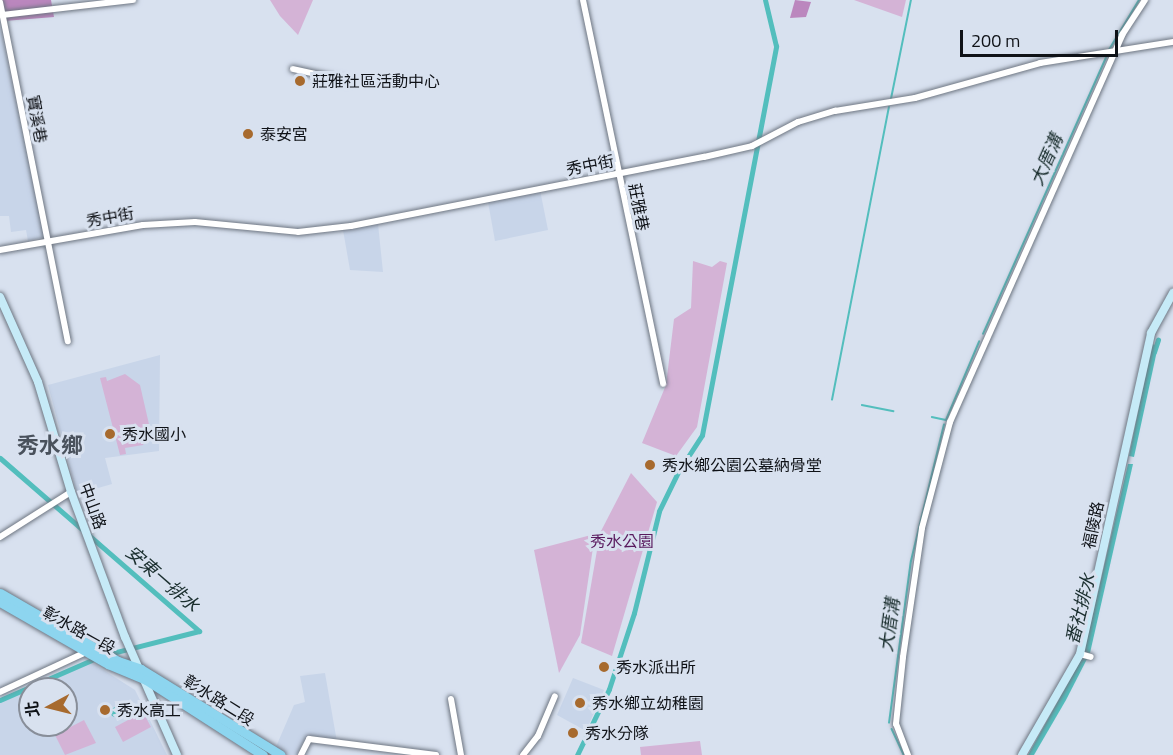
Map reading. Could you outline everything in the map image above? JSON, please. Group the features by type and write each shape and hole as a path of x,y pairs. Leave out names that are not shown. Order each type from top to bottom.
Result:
{"main road":[{"name":"彰水路一段","path":"0,593 108,664 146,680"},
{"name":"彰水路一段","path":"0,602 89,650 141,669"},
{"name":"彰水路二段","path":"141,669 253,744 263,755"},
{"name":"彰水路二段","path":"146,680 253,744 281,755"}],"street":[{"path":"3,15 133,0"},
{"name":"莊雅巷","path":"583,0 663,384"},
{"path":"908,755 896,724 903,657 922,528 950,422 1113,50 1146,0"},
{"name":"寶溪巷","path":"0,2 68,340"},
{"name":"秀中街","path":"0,250 143,225 195,222 298,232 351,226 752,146 798,122 835,111 915,98 1040,63 1173,42"},
{"path":"293,69 348,81"},
{"name":"福陵路","path":"1022,755 1080,654 1150,333 1173,293"},
{"name":"中山路","path":"0,297 38,382 71,492 130,650 146,680 161,726 177,755"},
{"path":"0,537 71,492"},
{"path":"0,692 89,650"},
{"path":"1080,654 1091,657"},
{"path":"523,755 538,736 555,696"},
{"path":"451,699 461,755"},
{"path":"301,755 309,739 436,755"}],"shaded area":[{"path":"0,0 51,0 54,17 4,21"},
{"path":"795,0 811,2 806,17 790,18"},
{"path":"0,25 44,237 28,241 26,230 11,232 9,216 0,216"},
{"path":"540,190 548,230 495,241 488,202"},
{"path":"378,224 383,272 350,270 343,230"},
{"path":"1152,344 1158,346 1134,457 1129,456"},
{"name":"秀水國小","path":"160,355 159,451 105,458 112,484 77,494 48,385"},
{"path":"1128,464 1133,464 1090,653 1084,652"},
{"path":"1082,658 1087,659 1066,700 1034,755 1028,755"},
{"name":"秀水高工","path":"91,662 135,690 167,755 0,755 0,702 18,694 18,737 78,737 78,677 57,677"},
{"path":"325,673 337,742 303,742 297,755 284,755 275,749 294,705 305,702 300,676"},
{"name":"秀水鄉立幼稚園","path":"573,678 604,690 586,731 557,715"},
{"path":"130,700 135,712 120,719 112,716 109,710"}],"green space":[{"path":"270,0 313,0 298,35 280,16"},
{"path":"854,0 906,0 902,17"},
{"path":"693,261 712,267 720,261 727,263 697,427 676,456 642,443 666,385 674,319 691,308"},
{"path":"125,374 140,385 151,433 143,445 125,448 126,454 120,455 100,378 106,377 107,381"},
{"name":"秀水公園","path":"631,473 657,502 612,656 581,643 600,533"},
{"path":"595,534 580,635 559,673 534,550"},
{"path":"143,712 151,727 123,742 115,727"},
{"path":"84,720 96,743 65,755 56,737 78,737 78,723"},
{"path":"700,741 702,755 641,755 640,747"}],"waterway":[{"path":"577,755 609,689 634,613 659,511 678,472 702,435 776,46 765,0"},
{"path":"891,99 911,0"},
{"name":"大厝溝","path":"1109,50 1139,0"},
{"name":"大厝溝","path":"983,334 1107,55"},
{"path":"832,400 889,108"},
{"name":"番社排水","path":"1154,352 1158,340"},
{"name":"大厝溝","path":"946,420 979,342"},
{"path":"862,405 893,411"},
{"path":"932,417 946,420"},
{"name":"大厝溝","path":"889,723 911,561 944,425"},
{"name":"安東一排水","path":"0,458 199,631 108,654"},
{"name":"安東一排水","path":"0,700 96,658"},
{"name":"大厝溝","path":"892,729 904,755"}],"place":[{"name":"莊雅社區活動中心","path":"300,81"},
{"name":"泰安宮","path":"248,134"},
{"name":"秀水國小","path":"110,434"},
{"name":"秀水鄉公園公墓納骨堂","path":"650,465"},
{"name":"秀水派出所","path":"604,667"},
{"name":"秀水鄉立幼稚園","path":"580,703"},
{"name":"秀水高工","path":"105,710"},
{"name":"秀水分隊","path":"573,733"}],"district":[{"name":"秀水鄉","path":"50,446"}]}
